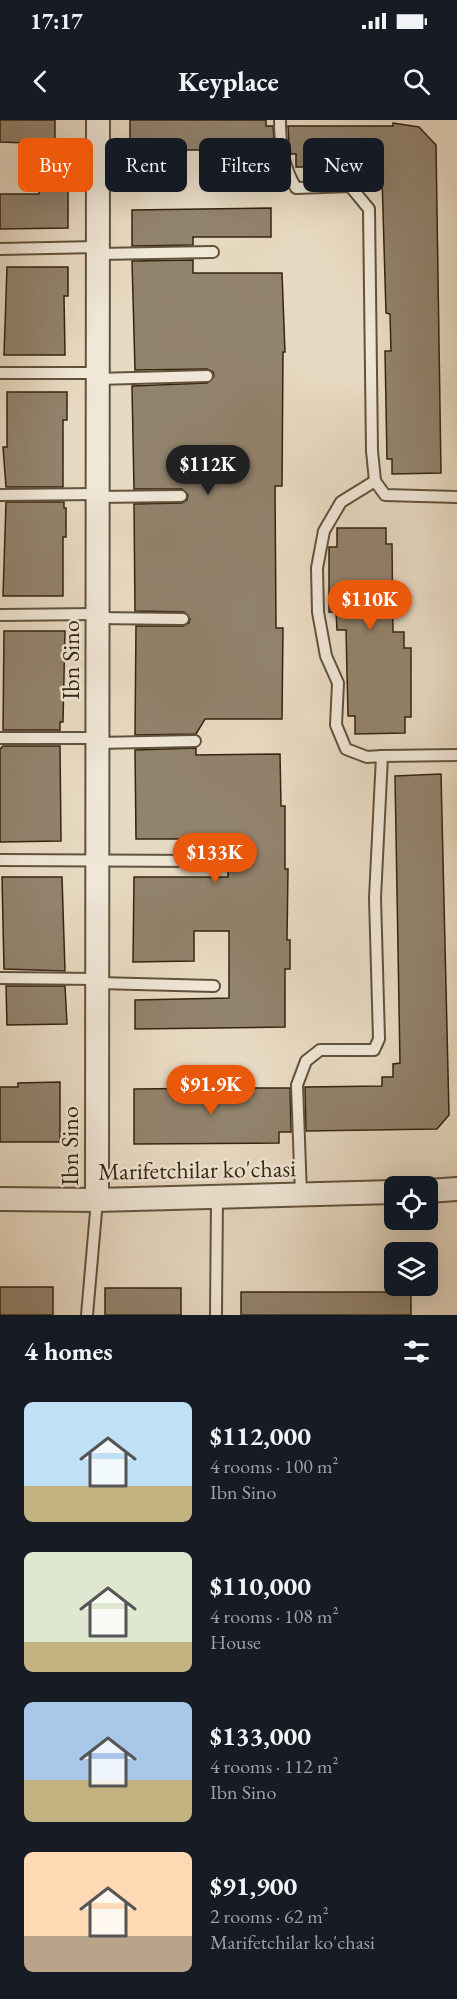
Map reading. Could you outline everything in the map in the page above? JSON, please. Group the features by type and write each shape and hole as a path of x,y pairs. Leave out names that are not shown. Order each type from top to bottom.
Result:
{"street":[{"name":"Ibn Sino","path":"97,1200 98,120"},
{"path":"438,1191 457,1190"},
{"name":"Marifetchilar ko'chasi","path":"0,1199 97,1200 384,1192"}],"lane":[{"path":"280,120 280,143 287,172 296,188 350,186 369,209 372,451 375,481 385,495 457,497"},
{"path":"0,249 213,252"},
{"path":"0,373 207,376"},
{"path":"375,481 341,502 324,531 317,568 318,601 326,656 338,683 336,725 346,749 366,757 457,755"},
{"path":"0,495 182,496"},
{"path":"0,615 183,619"},
{"path":"0,738 195,741"},
{"path":"301,1195 297,1085 306,1061 320,1050 374,1050 379,1039 375,898 382,756"},
{"path":"0,860 200,861"},
{"path":"0,978 214,986"},
{"path":"216,1315 217,1197"},
{"path":"87,1315 97,1200"}],"building":[{"path":"0,120 55,120 55,138 18,138 18,143 0,142"},
{"path":"130,120 266,120 266,126 273,126 274,138 199,138 199,150 187,150 187,138 130,138"},
{"path":"393,123 419,127 436,145 441,473 392,474 392,459 387,459 385,351 391,351 390,314 386,313 382,192 384,138 303,138 303,167 296,167 296,154 291,154 291,138 289,138 288,126 393,126"},
{"path":"39,192 68,192 68,228 0,229 0,194 39,194"},
{"path":"271,208 271,237 193,237 193,245 132,246 132,210"},
{"path":"193,260 193,273 282,273 285,352 283,352 282,486 275,486 276,628 283,628 282,719 205,719 196,734 135,735 136,626 183,626 189,623 190,619 184,612 135,611 134,504 182,503 187,500 188,495 182,489 134,489 132,386 207,383 214,376 213,372 207,369 135,370 132,261"},
{"path":"7,267 68,267 68,296 64,296 65,355 4,355"},
{"path":"7,392 67,392 67,420 63,420 63,487 6,487 3,447 7,447"},
{"path":"6,502 64,502 66,537 63,537 63,596 3,596"},
{"path":"337,528 386,528 386,544 392,544 393,632 404,632 404,648 411,648 411,717 405,717 405,733 355,734 355,716 348,716 346,630 337,630 336,612 329,612 329,547 337,547"},
{"path":"4,631 65,631 63,722 60,722 60,730 3,730"},
{"path":"3,746 60,746 61,841 0,842 0,749"},
{"path":"196,748 196,755 280,754 281,806 285,806 285,869 288,869 287,940 290,940 290,969 285,969 285,1027 135,1029 135,1000 229,998 229,931 194,931 194,961 133,962 134,877 228,877 227,839 136,839 135,750"},
{"path":"441,774 449,1115 437,1129 306,1131 305,1087 382,1086 382,1077 393,1077 393,1064 400,1063 395,776"},
{"path":"2,877 62,877 65,971 4,969"},
{"path":"6,986 65,986 67,1024 7,1025"},
{"path":"60,1082 60,1142 0,1142 0,1087 18,1087 18,1083"},
{"path":"290,1088 291,1132 279,1132 279,1143 134,1144 134,1089"},
{"path":"0,1287 53,1287 53,1315 0,1315"},
{"path":"105,1288 181,1288 181,1315 105,1315"},
{"path":"241,1292 384,1292 384,1296 411,1296 411,1315 241,1315"}]}
